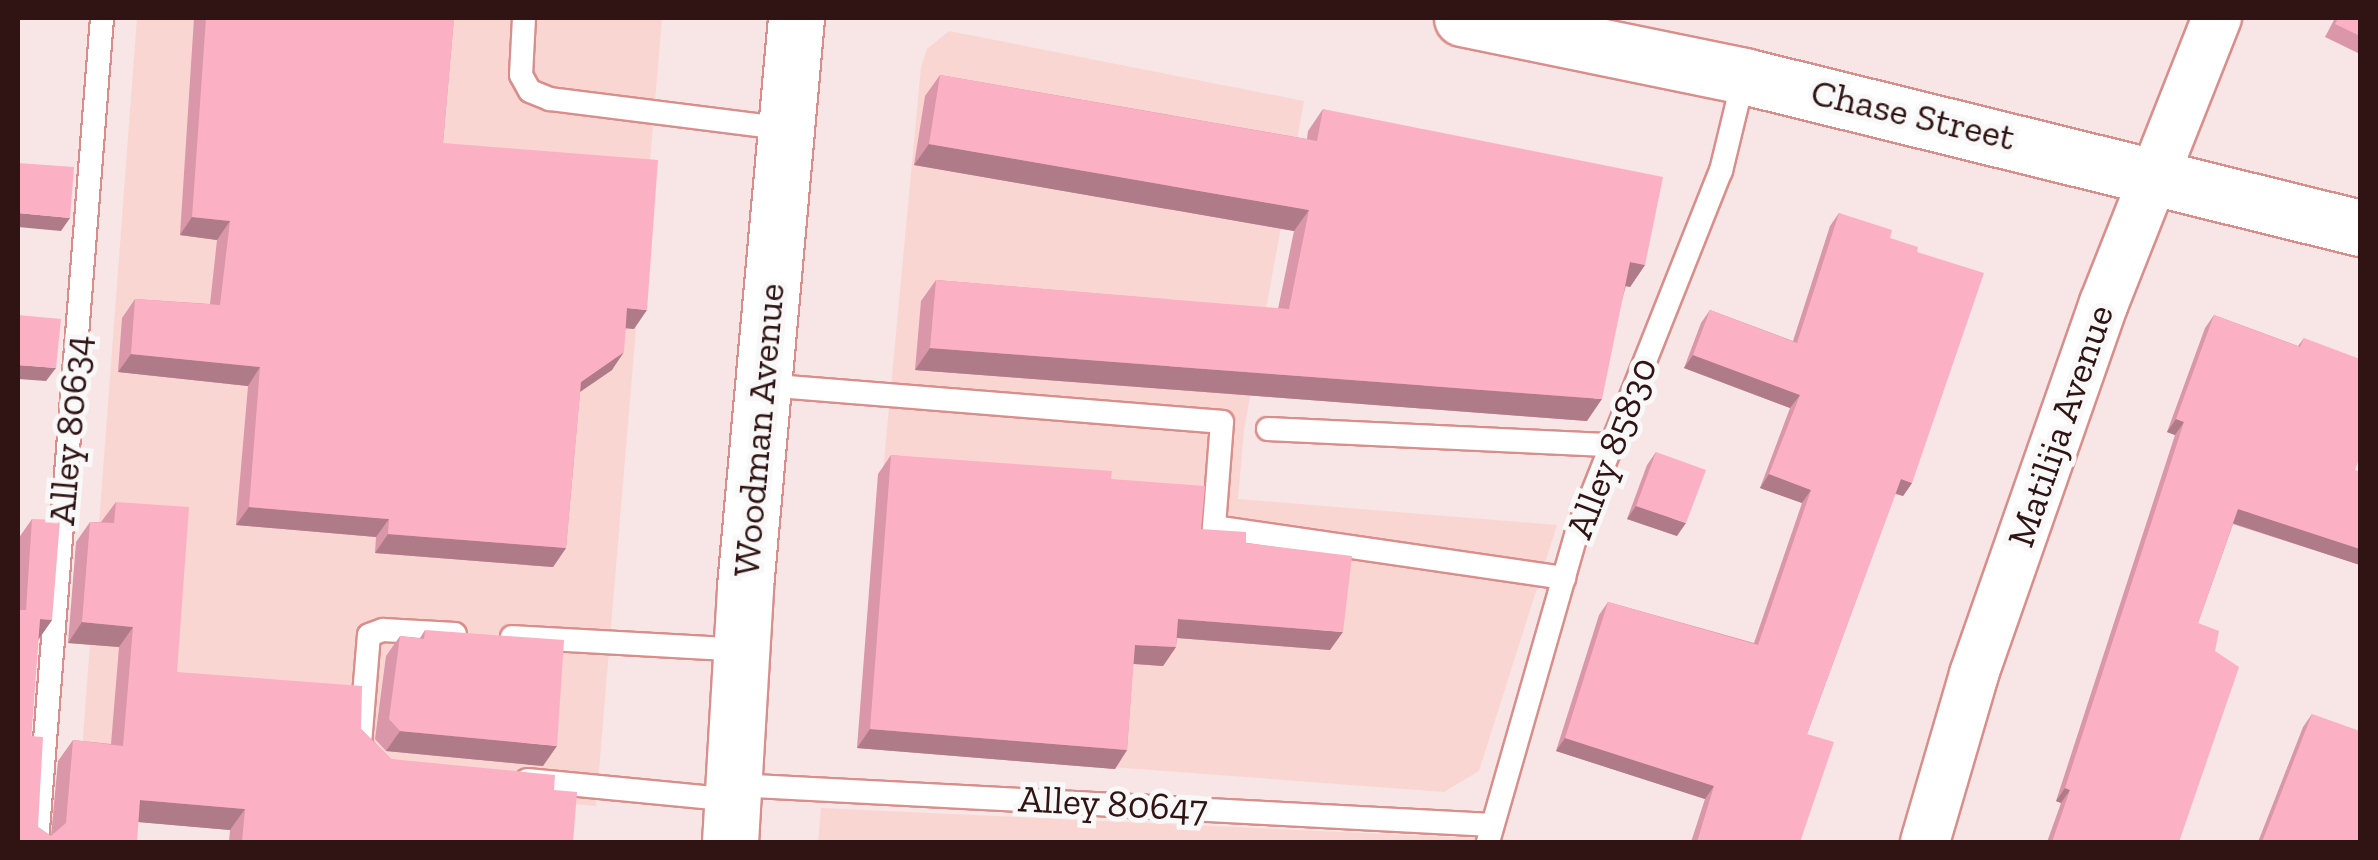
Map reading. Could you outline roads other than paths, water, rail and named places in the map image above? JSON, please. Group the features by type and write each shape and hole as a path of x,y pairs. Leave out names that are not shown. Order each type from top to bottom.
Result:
{"street":[{"name":"Woodman Avenue","path":"733,809 796,18"},
{"name":"Chase Street","path":"1462,18 1551,25 1744,76 2151,171 2360,228"},
{"name":"Matilija Avenue","path":"1925,842 1974,674 2151,171 2217,18"}],"lane":[{"name":"Alley 80634","path":"37,842 102,18"},
{"path":"524,18 521,75 530,91 550,99 786,129"},
{"name":"Alley 85830","path":"1490,834 1564,578 1611,446 1721,171 1744,76"},
{"path":"764,385 1222,422 1214,527 1564,578"},
{"path":"1268,429 1611,446"},
{"path":"398,767 379,765 360,744 366,649 369,635 383,630 743,650"},
{"name":"Alley 80647","path":"497,776 733,809 1490,834"}]}
